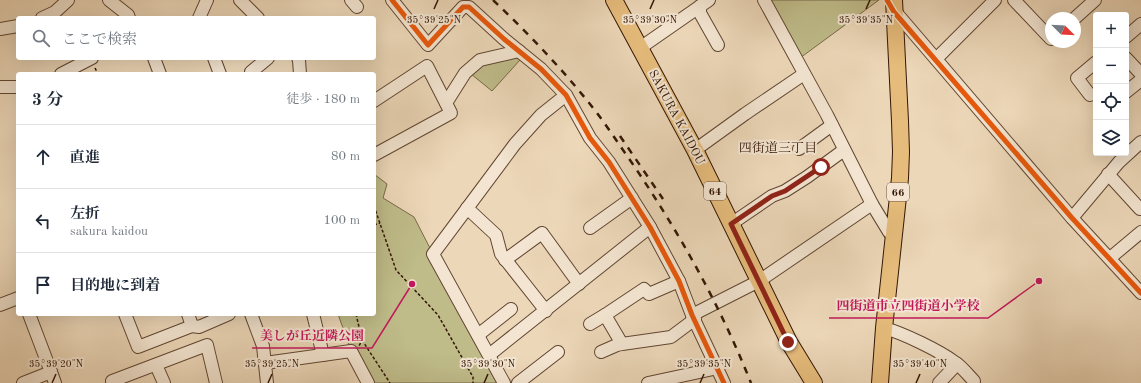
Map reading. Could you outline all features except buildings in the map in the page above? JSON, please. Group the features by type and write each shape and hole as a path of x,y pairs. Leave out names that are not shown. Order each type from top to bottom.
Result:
{"main road":[{"name":"SAKURA KAIDOU","path":"614,0 695,150 788,342 814,383"},
{"name":"66","path":"880,383 884,328 900,178 901,152 892,4"}],"street":[{"path":"46,16 55,12 68,0"},
{"path":"109,0 128,16"},
{"path":"200,16 207,0"},
{"path":"240,0 256,16"},
{"path":"392,0 428,45 463,7 469,7 541,69 566,95 590,138 609,162 650,227 679,280 724,383"},
{"path":"764,0 832,125 872,204 889,232 894,232"},
{"path":"936,58 995,0"},
{"path":"1014,0 1045,33"},
{"path":"1081,13 1095,0"},
{"path":"640,48 704,3"},
{"path":"704,3 700,13 718,45"},
{"path":"892,4 1072,218 1110,258 1136,278 1141,293"},
{"path":"1129,34 1141,24"},
{"path":"0,29 16,26"},
{"path":"446,103 465,73 480,60 519,51"},
{"path":"65,72 88,60"},
{"path":"155,60 159,72"},
{"path":"215,60 219,72"},
{"path":"251,72 266,60"},
{"path":"299,60 300,72"},
{"path":"1129,61 1141,74"},
{"path":"1090,95 1077,78 1093,65"},
{"path":"376,100 427,66 451,113 376,154"},
{"path":"695,150 741,111 804,74"},
{"path":"1129,90 1141,80"},
{"path":"0,87 16,86"},
{"path":"504,383 433,254 515,144 541,115 566,95"},
{"path":"799,149 832,125"},
{"path":"1072,218 1108,174 1141,142"},
{"path":"731,224 772,196 785,191 807,177 844,150"},
{"path":"1108,174 1140,209"},
{"path":"590,228 632,198"},
{"path":"601,352 617,344 671,337 694,317 759,281 872,204"},
{"path":"467,208 496,235 501,254 546,311"},
{"path":"489,356 650,227"},
{"path":"1110,258 1141,232"},
{"path":"505,260 542,233 579,284"},
{"path":"590,324 644,288 649,294 679,280"},
{"path":"0,305 16,299"},
{"path":"478,334 511,309"},
{"path":"605,315 622,344"},
{"path":"23,383 53,377 30,316"},
{"path":"126,316 138,347 192,326 199,327 224,316"},
{"path":"189,316 192,326"},
{"path":"252,316 262,346 267,383"},
{"path":"313,316 323,356"},
{"path":"884,328 893,330 924,345 957,364 974,381"},
{"path":"113,383 112,381 207,345 216,383"},
{"path":"265,363 351,351 368,383"},
{"path":"518,383 558,352"},
{"path":"156,364 164,383"},
{"path":"935,382 957,364"},
{"path":"648,383 718,368"}],"path":[{"path":"376,212 396,270 438,315 473,377 473,383"},
{"path":"376,225 380,223"},
{"path":"356,316 362,340 390,383"},
{"path":"354,356 362,340"}],"shaded area":[{"path":"769,0 879,0 800,58"},
{"path":"516,57 520,60 492,91 471,74 479,65"},
{"path":"376,176 387,184 383,198 414,217 504,383 368,383 351,351 339,316 376,316"}],"railway":[{"path":"493,0 573,83 597,113 632,163 698,270 726,325 751,383"},
{"path":"620,136 663,199"}],"cycle path":[{"path":"392,0 428,45 463,7 469,7 504,39 541,69 566,95 590,138 609,162 650,227 679,281 692,315 724,383"},
{"path":"887,0 894,12 1072,218 1141,293"}],"place":[{"name":"四街道市立四街道小学校","path":"1039,281"},
{"name":"美しが丘近隣公園","path":"412,284"}],"district":[{"name":"四街道三丁目","path":"778,147"}],"route":[{"path":"788,342 731,224 772,196 785,191 821,167"}]}
